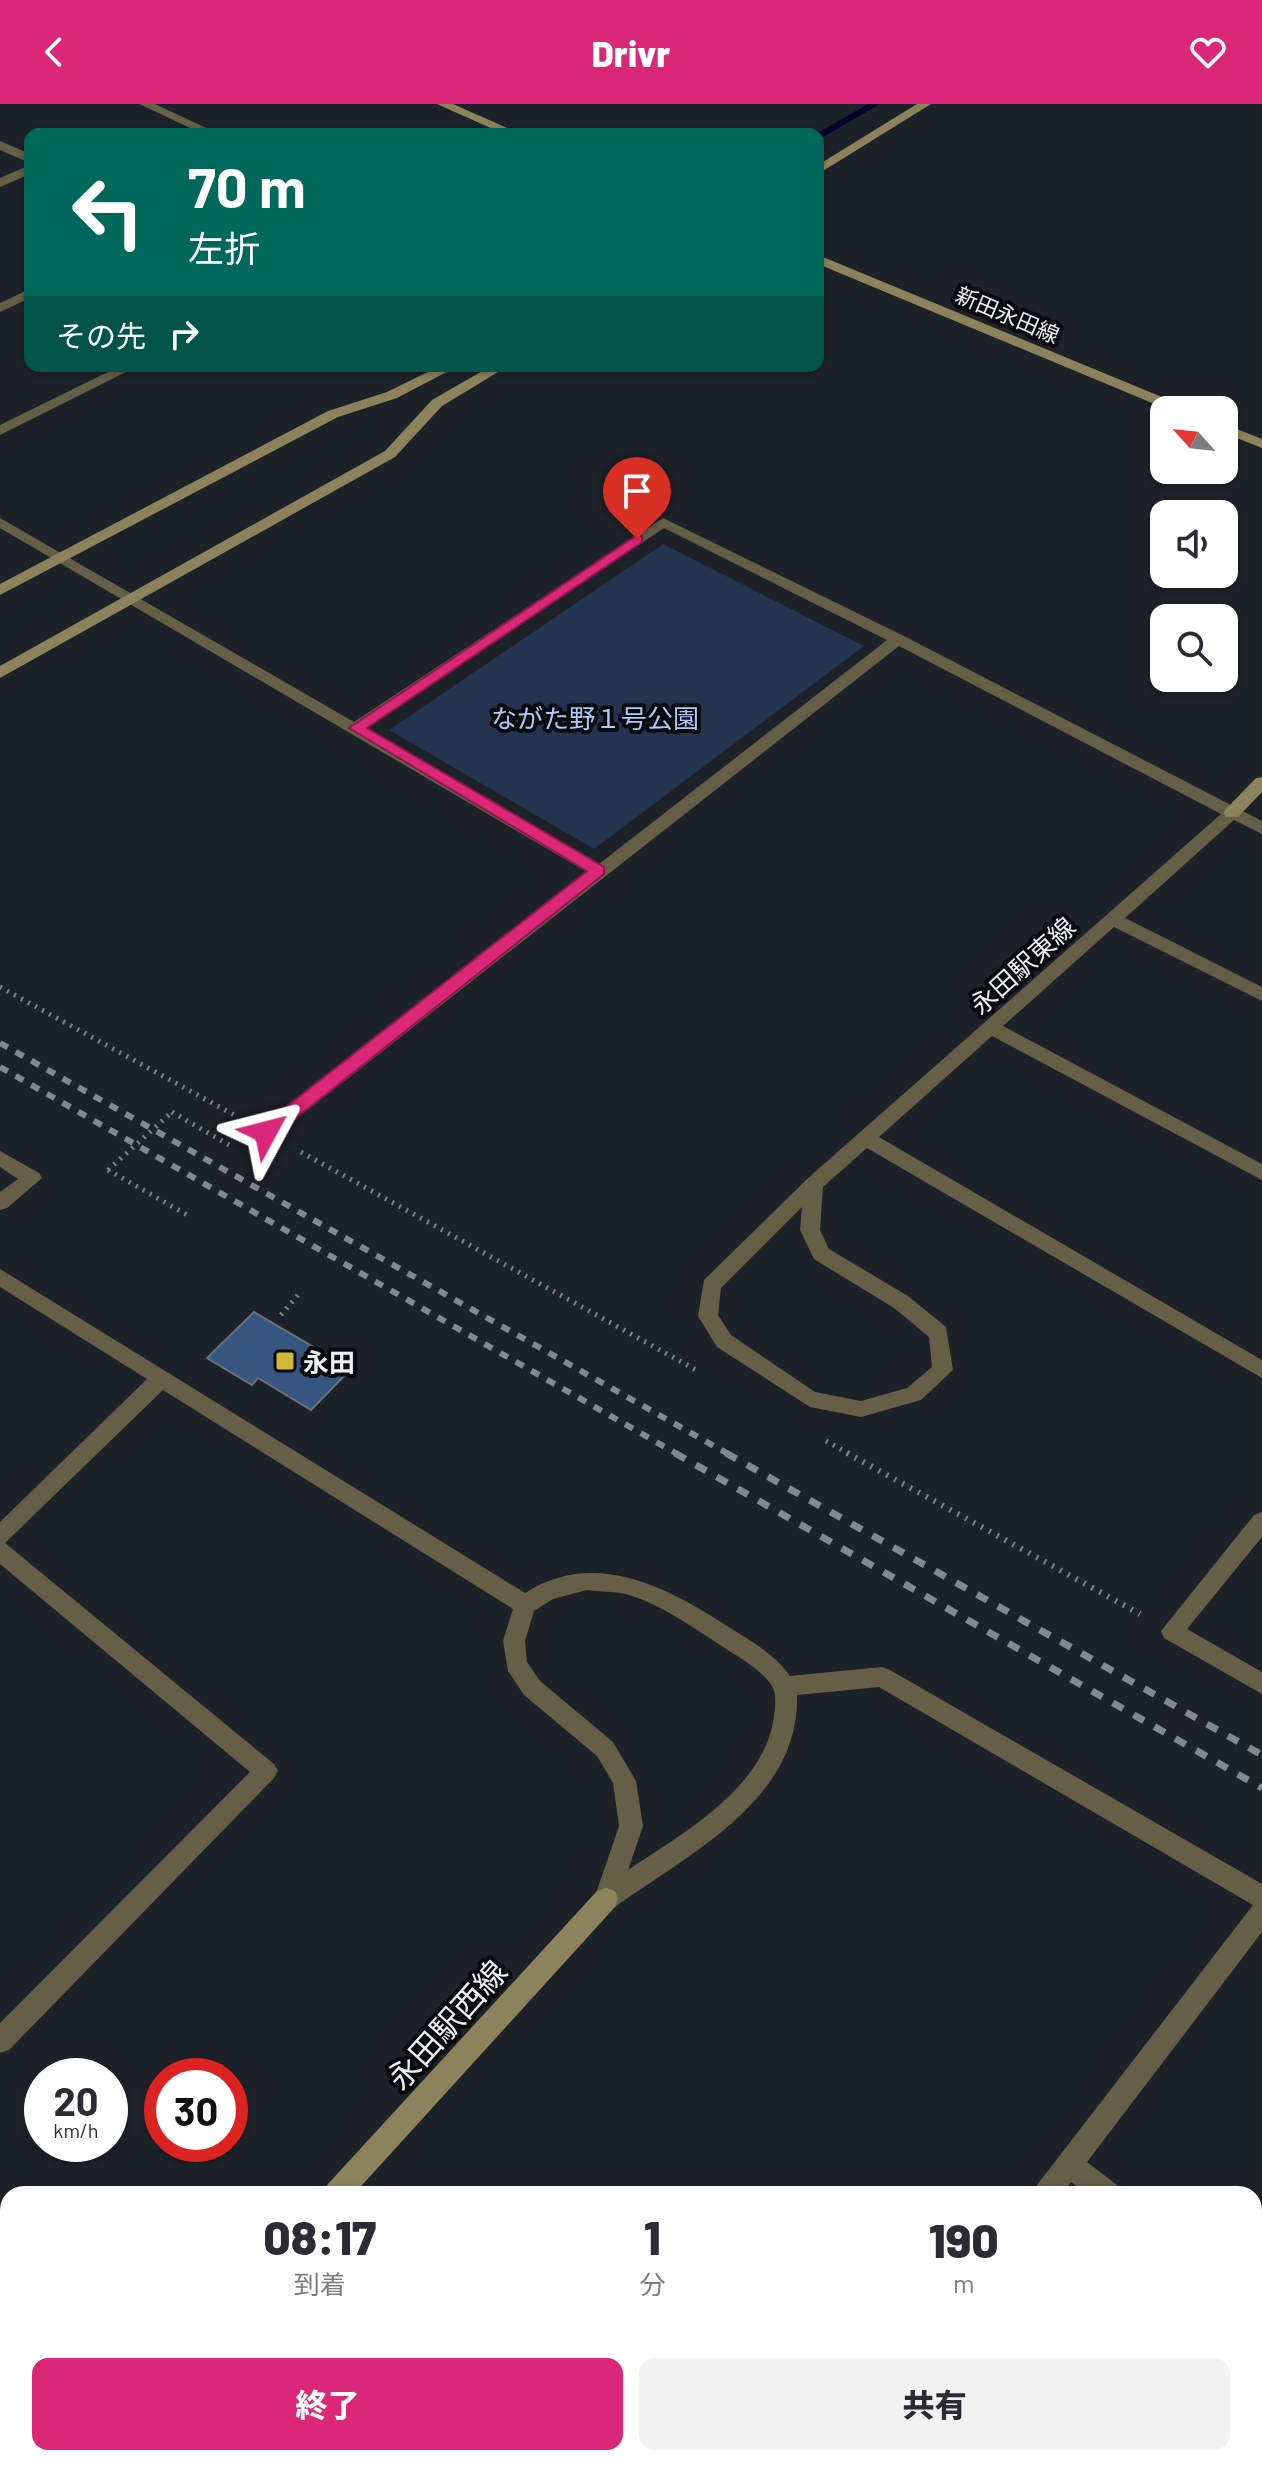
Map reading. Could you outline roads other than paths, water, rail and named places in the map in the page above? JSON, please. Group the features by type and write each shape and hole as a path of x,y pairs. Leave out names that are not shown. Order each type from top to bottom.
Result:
{"street":[{"path":"145,104 199,128"},
{"path":"443,104 501,128"},
{"path":"824,166 925,104"},
{"path":"0,145 24,156"},
{"path":"0,183 24,172"},
{"name":"新田永田線","path":"824,261 1150,397"},
{"path":"0,308 24,296"},
{"path":"0,431 119,372"},
{"path":"0,590 333,414 392,395 439,372"},
{"path":"0,673 390,454 406,441 427,411 448,395 490,372"},
{"path":"1238,434 1262,444"},
{"path":"0,522 135,598 598,871"},
{"path":"356,728 663,522 898,639 1262,828"},
{"path":"266,1132 898,639"},
{"name":"永田駅東線","path":"814,1184 810,1230 821,1254 901,1302 939,1333 943,1370 914,1394 861,1409 810,1399 724,1341 708,1316 711,1285 814,1184 1232,813 1262,782"},
{"path":"1113,919 1262,995"},
{"path":"990,1027 1262,1173"},
{"path":"865,1138 1262,1370"},
{"path":"0,1158 32,1178 0,1203"},
{"path":"0,1277 525,1605"},
{"path":"0,1536 162,1378"},
{"path":"1262,1521 1172,1631 1262,1684"},
{"path":"0,1551 266,1771 0,2041"},
{"path":"587,1581 629,1586 694,1617 757,1657 785,1686 788,1725 766,1768 733,1809 692,1841 653,1864 606,1899 631,1826 624,1781 605,1749 532,1688 516,1664 514,1641 525,1605 547,1591 587,1581"},
{"path":"785,1686 882,1677 1262,1897"},
{"name":"永田駅西線","path":"343,2186 606,1899"},
{"path":"1052,2186 1262,1913"},
{"path":"1069,2164 1098,2186"}],"waterway":[{"path":"824,134 875,104"}],"railway":[{"path":"0,1043 730,1455"},
{"path":"0,1067 679,1455"},
{"path":"675,1453 1262,1788"},
{"path":"726,1453 1262,1755"}],"place":[{"name":"永田","path":"285,1361"}],"park label":[{"name":"ながた野１号公園","path":"595,717"}]}
